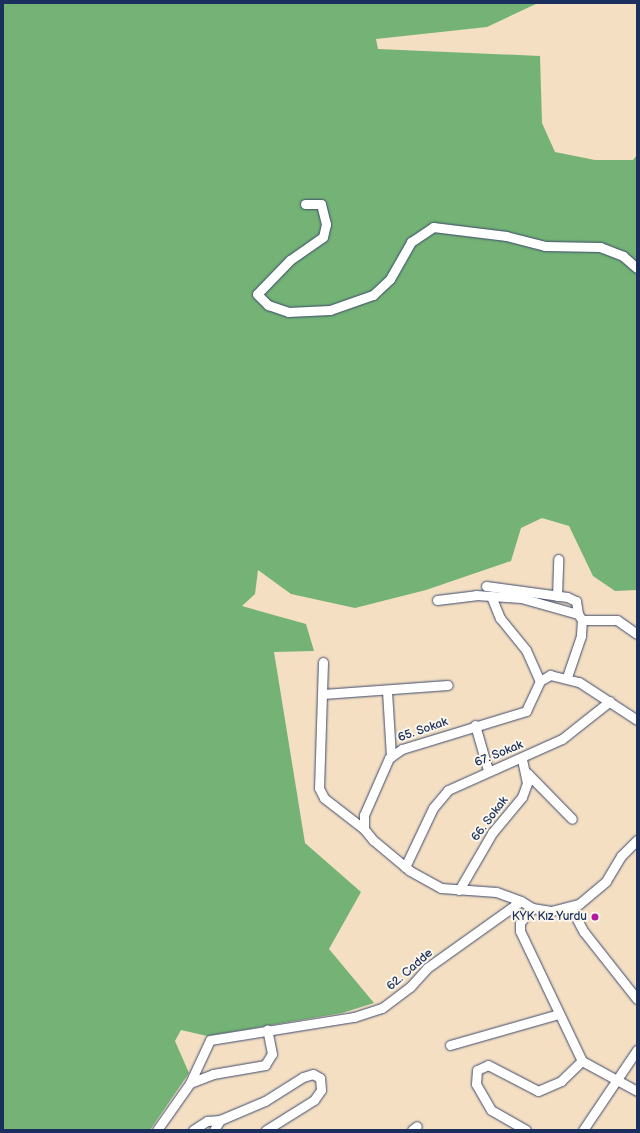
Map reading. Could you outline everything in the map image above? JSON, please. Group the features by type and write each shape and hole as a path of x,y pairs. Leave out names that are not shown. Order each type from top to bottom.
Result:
{"street":[{"path":"305,204 321,204 326,224 323,238 290,260 257,294 268,305 288,312 330,310 373,295 390,279 411,242 434,227 510,237 545,246 600,247 623,256 637,268"},
{"path":"557,596 558,559"},
{"path":"486,586 557,596 576,601 580,617 576,658 567,677"},
{"path":"491,596 500,618 526,650 540,681 550,675 567,677 610,701 637,720"},
{"path":"437,600 491,596 535,600 580,617 617,620 637,634"},
{"path":"323,662 319,788 324,798 364,829 405,867 427,882 459,890 496,892 521,901 532,908 551,912 572,908 606,881 621,856 637,840"},
{"name":"65. Sokak","path":"364,829 364,815 391,757 402,748 526,711 540,681"},
{"path":"323,694 448,686"},
{"path":"387,691 391,757"},
{"name":"67. Sokak","path":"405,867 431,812 444,793 488,770 522,759 582,726 610,701"},
{"path":"475,725 488,770"},
{"path":"522,759 527,773 572,819"},
{"name":"66. Sokak","path":"459,890 492,833 522,797 527,773"},
{"name":"62. Cadde","path":"157,1130 190,1083 210,1040 267,1029 354,1016 382,1008 410,988 427,968 521,901"},
{"path":"532,908 520,923 520,931 582,1061 637,1091"},
{"path":"572,908 584,932 637,999"},
{"path":"450,1045 559,1014"},
{"path":"190,1083 213,1074 265,1065 272,1054 267,1029"},
{"path":"583,1130 637,1050"},
{"path":"526,1130 491,1110 476,1084 477,1070 488,1065 538,1091 561,1080 582,1061"},
{"path":"193,1130 207,1121 220,1120 265,1101 309,1075 320,1078 321,1090 314,1100 266,1130"},
{"path":"214,1130 220,1120"}],"green space":[{"path":"3,3 538,3 487,27 376,39 378,49 540,56 542,123 555,152 595,160 633,160 637,155 637,590 615,591 593,576 569,526 542,518 521,528 511,561 426,590 355,608 291,594 258,570 255,594 242,606 306,624 314,651 274,652 305,843 361,892 329,949 374,1003 342,1013 207,1036 181,1030 175,1041 189,1073 150,1130 3,1130"}],"place":[{"name":"KYK Kız Yurdu","path":"595,917"}]}
